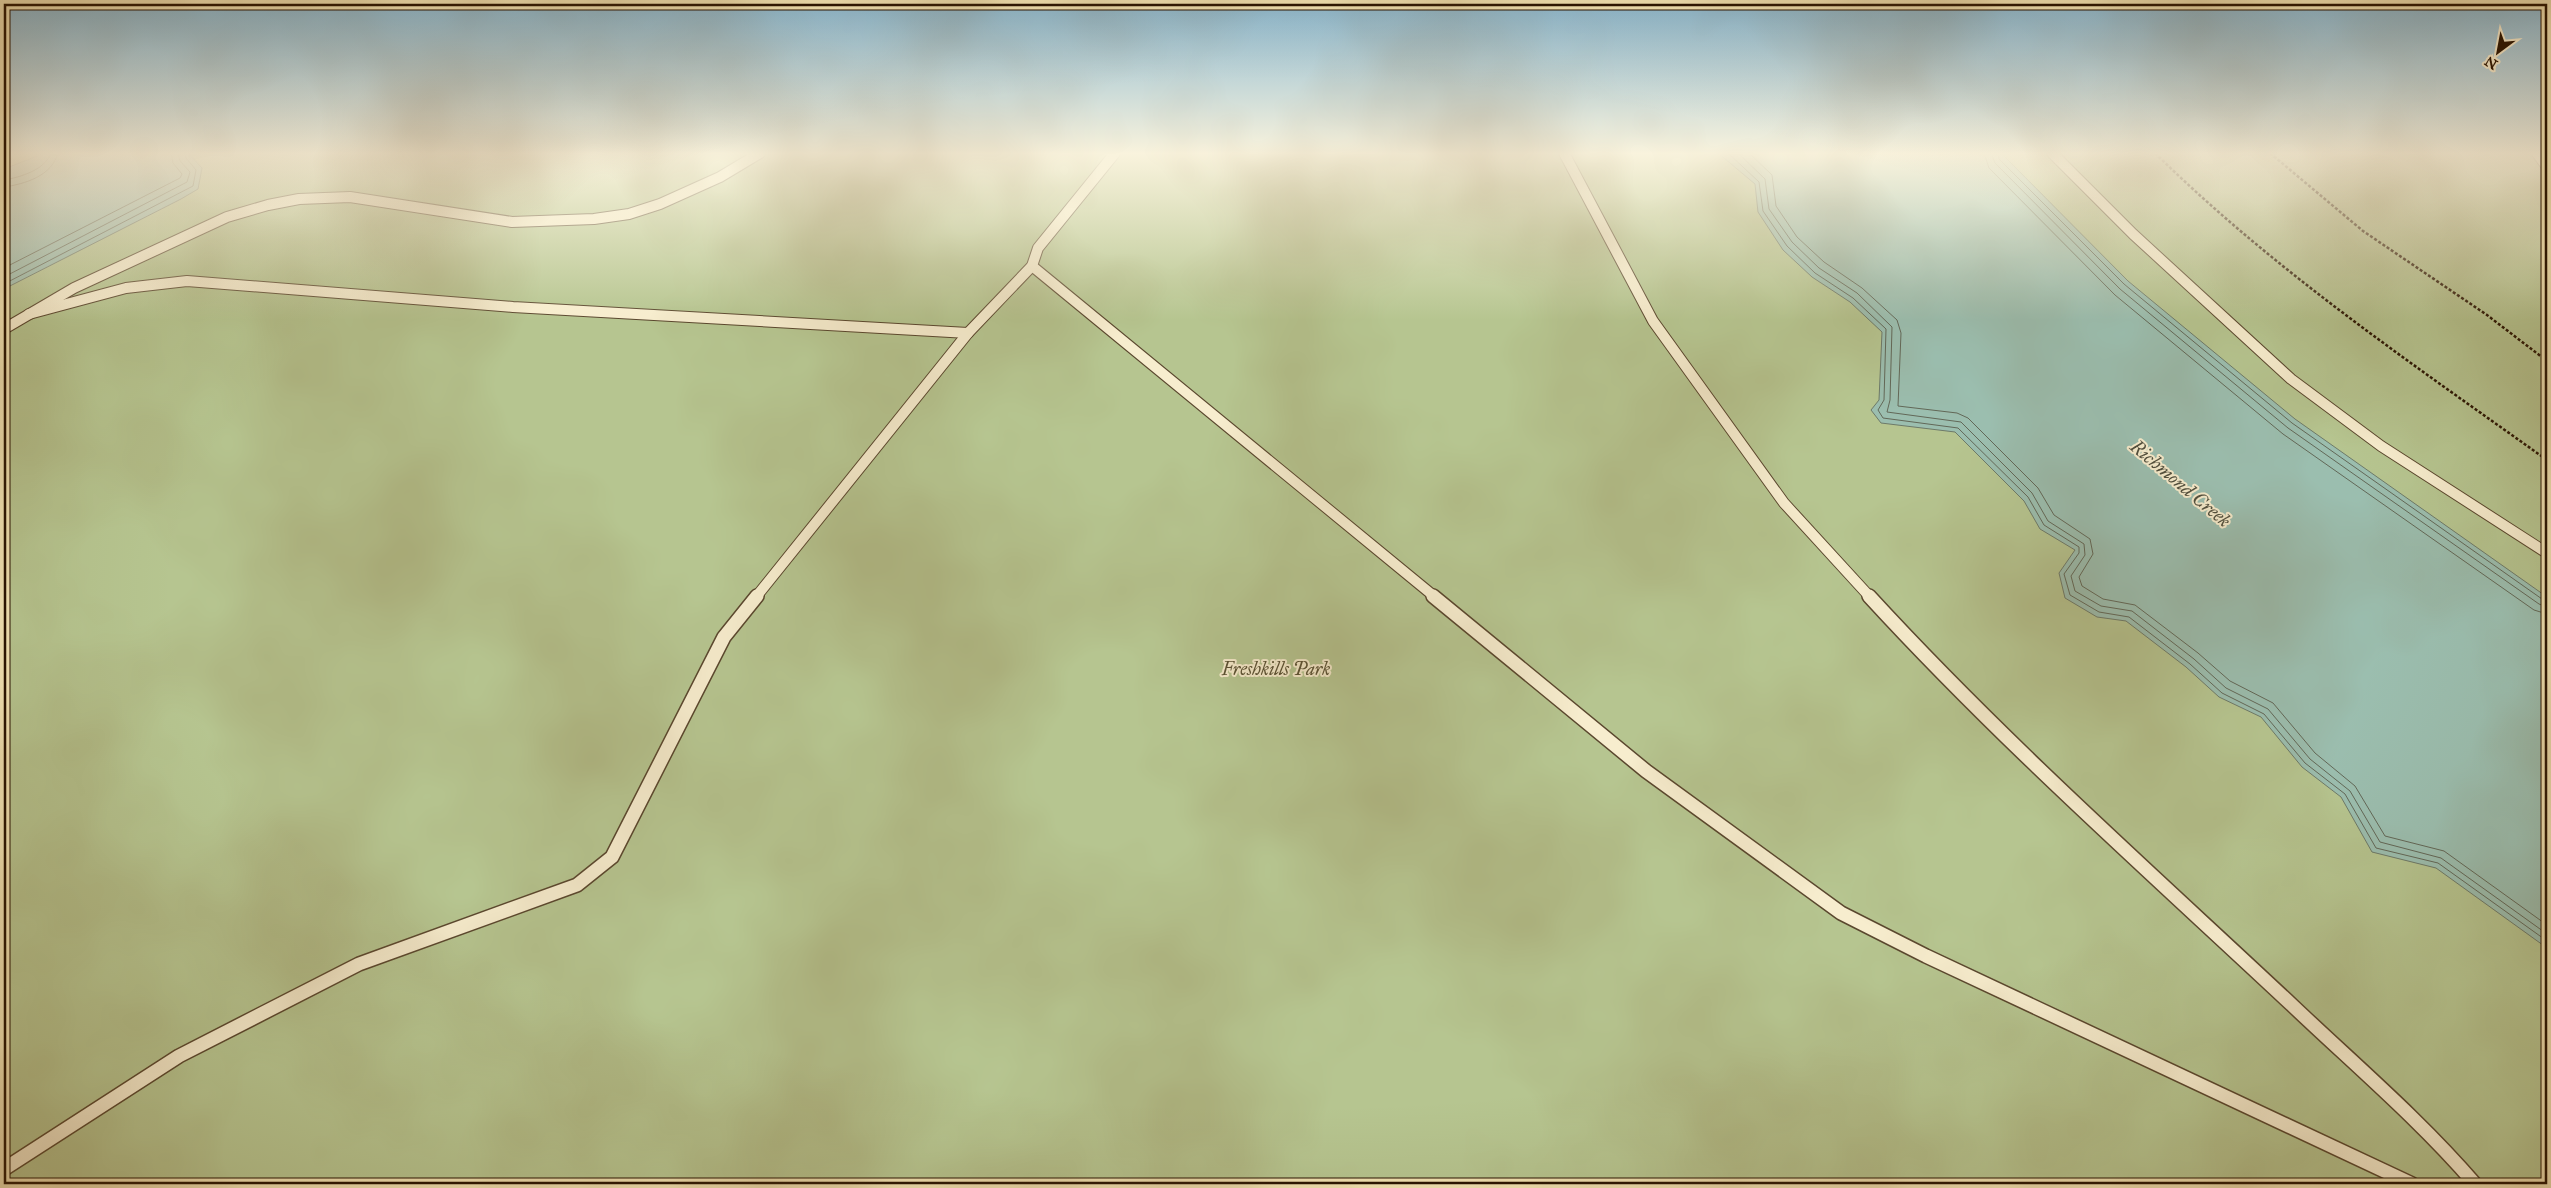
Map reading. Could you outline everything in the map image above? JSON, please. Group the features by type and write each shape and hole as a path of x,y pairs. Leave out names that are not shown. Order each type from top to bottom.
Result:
{"lane":[{"path":"4,329 74,288 227,218 257,208"},
{"path":"424,208 512,222 594,219 628,214 646,208"},
{"path":"4,1169 179,1056 350,968 577,884 612,856 724,637 968,333 1032,266 1038,248 1070,208"},
{"path":"1593,208 1653,321 1784,503 1883,611 1997,727 2376,1085 2457,1163 2475,1184"},
{"path":"2107,208 2291,379 2381,446 2547,554"},
{"path":"1032,266 1646,771 1756,853 1841,913 1926,956 2412,1184"},
{"path":"29,314 120,288 152,282 187,281 460,304 732,320 825,323 968,333"}],"path":[{"path":"2210,208 2254,246 2362,328 2547,460"},
{"path":"2336,208 2363,231 2487,315 2547,362"}],"green space":[{"name":"Freshkills Park","path":"4,208 2547,208 2547,1184 4,1184"}],"water":[{"path":"4,208 162,208 4,289"},
{"name":"Richmond Creek","path":"1758,208 2056,208 2128,281 2295,419 2547,597 2547,948 2436,868 2372,852 2341,797 2302,767 2261,717 2219,697 2186,667 2126,621 2097,617 2065,598 2059,573 2075,550 2040,529 2024,501 1955,432 1881,423 1871,410 1879,400 1882,332 1850,302 1812,277 1783,250 1758,212"}]}
